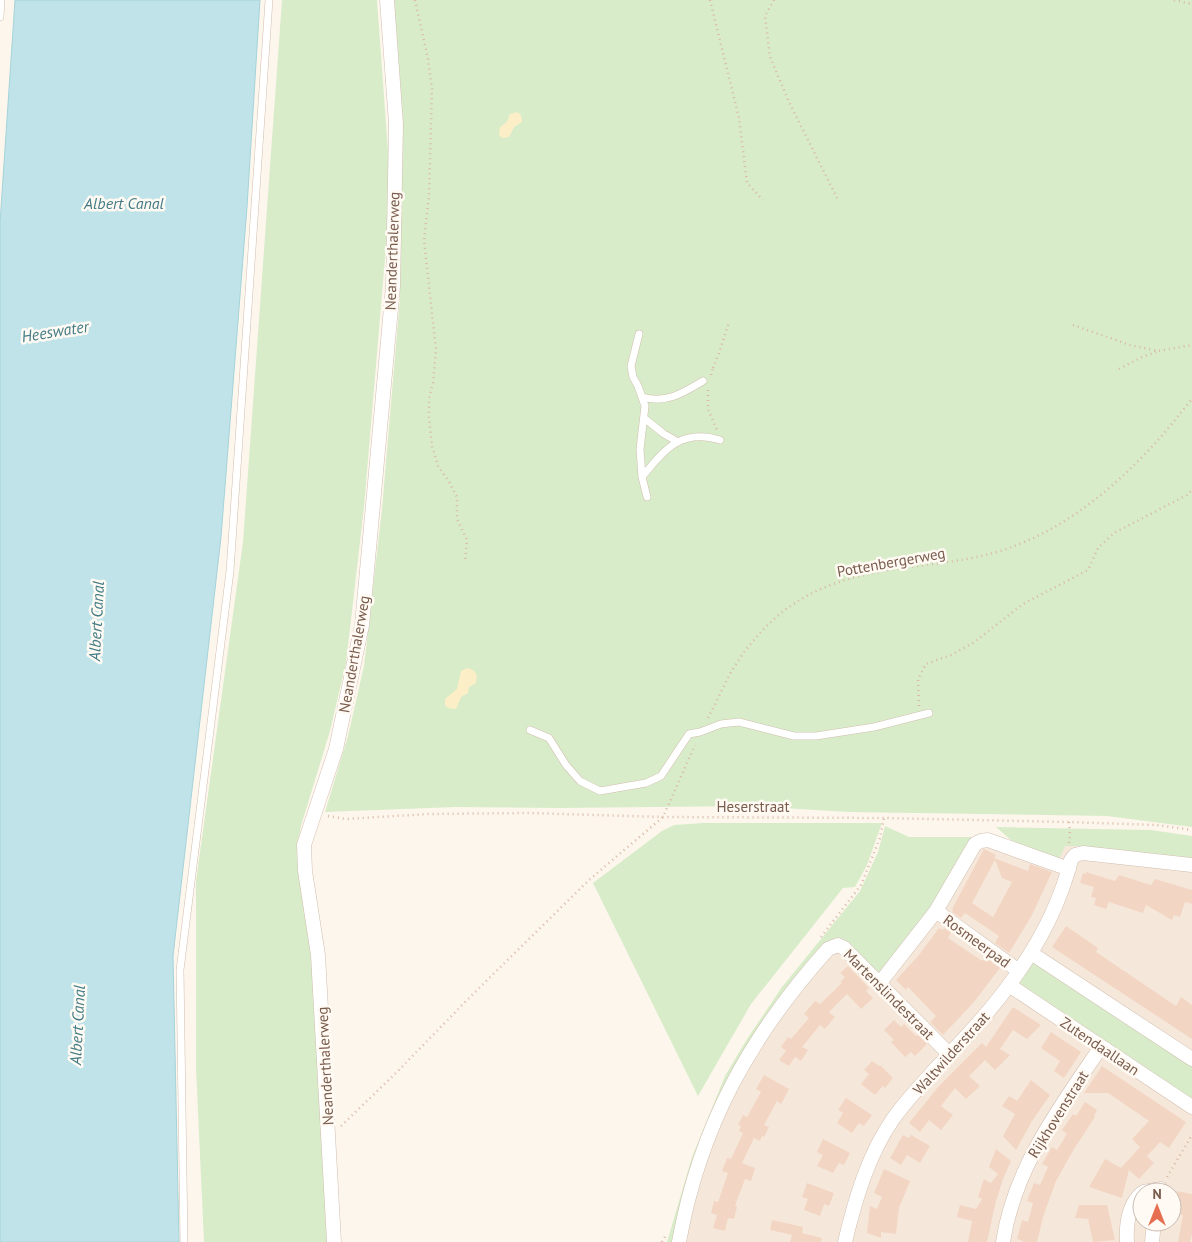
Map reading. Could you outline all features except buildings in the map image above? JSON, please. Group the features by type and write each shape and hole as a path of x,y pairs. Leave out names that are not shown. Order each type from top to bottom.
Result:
{"street":[{"name":"Neanderthalerweg","path":"334,1242 318,955 305,871 304,845 336,749 362,625 393,286 396,124 387,0"},
{"name":"Rosmeerpad","path":"879,984 936,911 975,844 988,840 1069,869"},
{"path":"1069,869 1071,860 1075,855 1083,853 1192,865"},
{"name":"Waltwilderstraat","path":"845,1242 862,1182 876,1148 892,1120 928,1075 989,1011 1009,985 1031,953 1054,912 1069,869"},
{"name":"Rosmeerpad","path":"936,911 1019,970"},
{"name":"Martenslindestraat","path":"679,1242 698,1166 714,1121 728,1091 751,1048 778,1008 828,949 838,945 844,948 949,1054"},
{"path":"1031,953 1192,1059"},
{"name":"Zutendaallaan","path":"1009,985 1192,1107"},
{"name":"Rijkhovenstraat","path":"1003,1242 1017,1190 1029,1161 1044,1132 1101,1047"},
{"path":"1128,1242 1127,1226 1132,1209"}],"lane":[{"path":"0,17 1,0"},
{"path":"184,1242 180,970 230,571 269,0"},
{"path":"639,334 631,366 633,377 645,406 640,449 642,477 647,497"},
{"path":"642,397 668,399 705,383"},
{"path":"644,418 664,434 678,442"},
{"path":"642,477 656,460 678,442 698,436 720,440"},
{"path":"530,730 549,738 580,781 600,791 646,783 661,776 689,734 721,724 738,722 794,736 816,736 874,727 929,713"}],"path":[{"path":"415,0 428,59 432,89 429,196 424,240 436,350 428,417 432,446 438,466 457,498 457,520 467,540 465,561"},
{"path":"710,0 739,118 747,183 763,200"},
{"path":"774,0 765,16 770,57 789,102 837,198"},
{"path":"1174,0 1192,4"},
{"path":"720,440 708,408 705,383 720,354 729,322"},
{"path":"1073,325 1130,345 1158,351"},
{"path":"1119,369 1158,351 1192,345"},
{"path":"710,376 713,367"},
{"name":"Pottenbergerweg","path":"664,817 700,732 737,662 756,638 784,610 805,595 834,582 863,575 982,556 1017,546 1052,530 1087,508 1130,470 1192,399"},
{"path":"920,715 918,679 926,664 951,655 973,644 1023,604 1088,570 1098,548 1114,533 1187,495 1192,490"},
{"name":"Heserstraat","path":"314,815 346,819 428,814 528,813 664,817 1069,822 1157,825 1192,830"},
{"path":"329,1130 340,1127 589,880 664,817"},
{"path":"1069,822 1070,834"},
{"path":"1165,1182 1192,1135"},
{"path":"662,1242 666,1235"}],"shaded area":[{"path":"971,841 1056,843 1192,855 1192,1242 683,1242 701,1161 736,1082 829,950"}],"green space":[{"path":"282,0 377,0 388,151 388,223 364,507 346,663 330,731 301,826 297,849 314,965 329,1242 204,1242 196,1068 196,881 243,542"},
{"path":"392,0 1192,0 1192,827 1107,816 849,812 749,806 455,807 325,812 348,736 364,666 382,509 400,298"},
{"path":"703,823 882,823 867,865 855,887 843,888 751,1004 698,1096 593,883 662,831 674,825"},
{"path":"885,826 909,837 972,837 946,887 882,976 846,942 840,941 751,1041 676,1242 667,1242 692,1157 725,1076 782,987 860,891 878,852"},
{"path":"996,827 1151,830 1192,836 1192,858 1081,846 1065,846 1059,859 1011,840"},
{"path":"1032,960 1192,1065 1192,1100 1021,986 1018,982"}],"sand":[{"path":"517,112 521,115 522,122 514,127 509,137 502,138 499,135 500,127 507,122 510,114"},
{"path":"467,668 473,670 477,675 476,683 469,687 468,693 461,697 456,709 448,708 445,705 445,699 457,689 461,671"}],"water":[{"name":"Albert Canal","path":"15,0 260,0 247,207 221,537 173,956 179,1242 0,1242 0,223"}],"water label":[{"name":"Heeswater","path":"55,331"}]}
